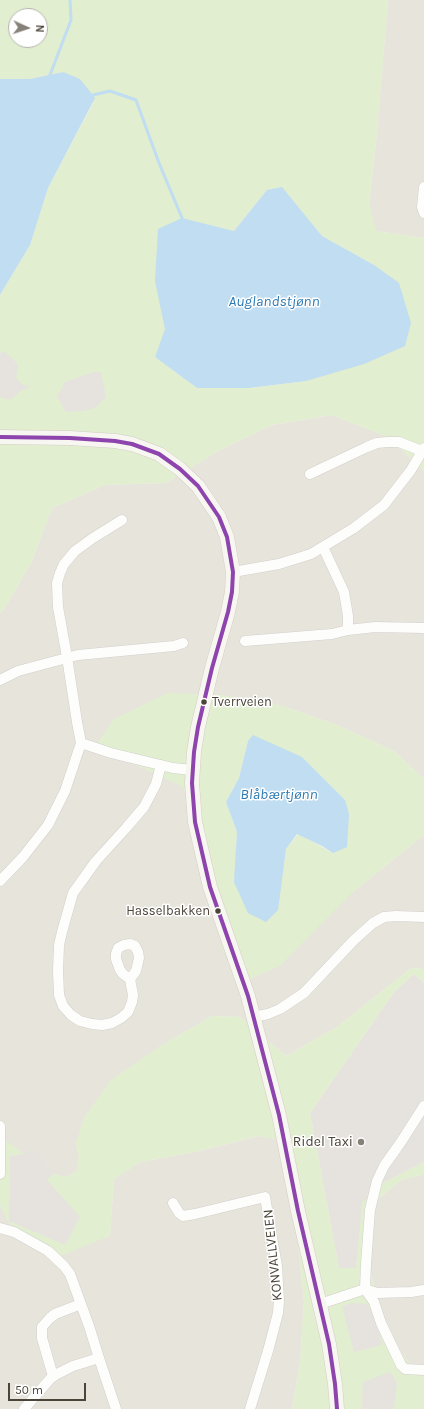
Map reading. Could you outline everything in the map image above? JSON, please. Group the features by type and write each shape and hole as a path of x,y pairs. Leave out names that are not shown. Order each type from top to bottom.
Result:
{"street":[{"path":"424,187 422,207 424,213"},
{"path":"0,437 99,439 132,444 159,454 190,477 219,517 226,538 232,572 232,592 198,728 192,770 195,822 204,866 217,910 248,996 279,1116 298,1211 329,1344 337,1409"},
{"path":"232,572 292,561 311,554 359,525 384,505 411,470 423,449 399,442 377,443 310,474"},
{"path":"0,881 23,857 48,825 65,791 81,742 74,708 68,657 58,607 58,583 60,573 64,564 76,551 93,538 122,520"},
{"path":"324,547 344,592 348,616 348,630"},
{"path":"245,641 332,634 348,630 375,627 424,628"},
{"path":"0,680 18,671 62,660 68,657 93,653 174,646 183,643"},
{"path":"81,742 111,753 161,765 192,770"},
{"path":"130,979 133,995 132,1002 128,1012 121,1018 112,1023 102,1025 80,1021 71,1015 63,1006 59,995 59,945 73,894 96,860 144,807 156,784 161,765"},
{"path":"253,1017 268,1014 280,1009 304,993 354,940 373,923 384,917 424,917"},
{"path":"424,1106 384,1166 377,1181 370,1210 365,1289 374,1302 381,1323 401,1365 405,1369 424,1370"},
{"path":"0,1126 0,1174"},
{"name":"KONVALLVEIEN","path":"173,1204 183,1216 265,1197 267,1202 277,1266 279,1301 278,1313 268,1351 250,1409"},
{"path":"0,1228 14,1232 48,1251 61,1262 70,1274 89,1326 116,1409"},
{"path":"320,1304 365,1289 377,1293 412,1292 424,1290"},
{"path":"54,1376 42,1338 41,1332 44,1324 55,1314 81,1304"},
{"path":"24,1409 54,1376 73,1366 99,1358"}],"shaded area":[{"path":"388,0 424,0 424,238 375,231 369,203 376,143"},
{"path":"4,351 18,364 16,378 23,385 31,386 19,392 10,400 0,397 0,353"},
{"path":"94,372 101,372 106,397 96,407 84,411 66,412 57,397 65,382"},
{"path":"332,415 388,437 424,471 424,779 394,751 337,725 282,706 98,743 134,764 183,786 201,835 353,892 424,835 424,969 411,968 337,1027 286,1056 240,1017 212,1016 159,1047 76,1143 79,1157 77,1171 66,1177 48,1173 0,1137 0,613 4,609 31,563 52,508 105,485 166,483 218,451 272,425"},
{"path":"414,974 424,983 424,1162 381,1184 363,1203 356,1268 339,1268 310,1113 394,992"},
{"path":"259,1136 285,1141 289,1185 298,1243 304,1302 300,1362 292,1409 0,1409 0,1205 14,1232 110,1236 114,1178 141,1162 199,1151"},
{"path":"37,1152 53,1174 47,1180 80,1217 65,1245 9,1221 10,1156"},
{"path":"424,1174 424,1370 413,1368 386,1333 370,1270 371,1205 401,1180"},
{"path":"352,1303 367,1304 377,1321 382,1345 354,1352 342,1306"},
{"path":"390,1372 397,1383 394,1409 362,1409 363,1382"}],"green space":[{"path":"0,0 388,0 376,143 369,203 376,231 424,238 424,471 388,437 332,415 272,425 218,451 166,483 105,485 52,508 31,563 4,609 0,613 0,295 30,245 48,188 93,103 63,72 30,79 0,79","holes":["282,188 322,236 374,265 306,381 249,388 197,388 155,357 206,224 234,231 267,190"]},
{"path":"168,693 223,695 282,706 337,725 394,751 424,779 424,835 353,892 280,966 246,981 223,951 210,895 201,835 183,787 134,764 97,743 114,719","holes":["248,741 333,853 298,834 286,849 278,910 234,882 237,832 226,802 239,778"]},
{"path":"411,968 424,969 424,983 414,974 394,992 310,1113 339,1268 356,1268 362,1203 381,1184 424,1162 424,1174 401,1180 371,1205 370,1270 386,1333 413,1368 424,1370 424,1409 292,1409 300,1362 304,1302 285,1141 258,1136 199,1151 141,1162 114,1179 110,1236 58,1257 14,1232 0,1205 0,1137 43,1167 48,1173 66,1177 77,1171 79,1157 76,1143 84,1117 111,1080 159,1047 212,1016 240,1017 286,1056 337,1027"}],"water":[{"path":"63,72 80,79 95,98 48,188 30,245 0,295 0,79 30,79"},
{"name":"Auglandstjønn","path":"282,187 322,236 374,265 399,283 411,323 405,346 364,364 306,381 249,388 197,388 155,357 165,329 155,281 158,229 182,218 234,231 267,190"},
{"name":"Blåbærtjønn","path":"253,735 302,757 345,800 349,814 347,847 333,853 297,834 286,849 278,910 266,922 248,913 234,882 237,832 226,802 239,778 248,741"}],"waterway":[{"path":"50,75 71,20 70,0"},
{"path":"93,95 110,91 136,100 159,163 182,218"}],"transit line":[{"path":"0,437 70,438 115,441 132,444 159,454 180,469 198,486 219,517 227,537 233,572 232,592 198,727 194,752 192,783 195,822 210,887 248,996 279,1115 298,1211 329,1344 337,1409"}],"place":[{"name":"Tverrveien","path":"204,702"},
{"name":"Hasselbakken","path":"218,911"},
{"name":"Ridel Taxi","path":"361,1142"}]}
